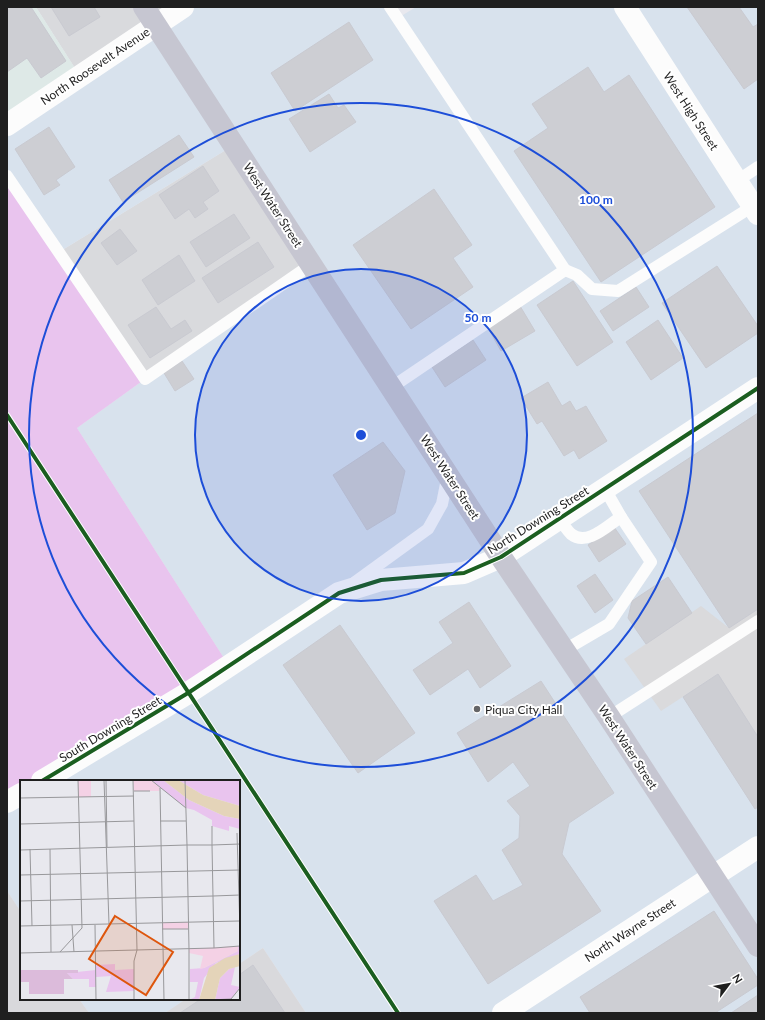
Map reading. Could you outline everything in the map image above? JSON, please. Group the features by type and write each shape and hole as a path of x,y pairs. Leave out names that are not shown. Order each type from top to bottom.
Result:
{"main road":[{"name":"West Water Street","path":"144,7 448,473 501,557 563,651 609,717 758,946"}],"street":[{"name":"North Roosevelt Avenue","path":"7,125 183,7"},
{"name":"West High Street","path":"625,7 755,210"},
{"name":"North Downing Street","path":"188,693 339,593 381,580 464,573 501,557 758,388"},
{"name":"South Downing Street","path":"44,780 188,693"},
{"path":"7,802 20,795"},
{"name":"North Wayne Street","path":"503,1013 758,847"}],"lane":[{"path":"390,7 565,270 577,275 592,289 618,291 755,210"},
{"path":"737,181 758,167"},
{"path":"7,176 145,378 312,264"},
{"path":"392,387 565,270"},
{"path":"339,593 428,529 442,504 448,473"},
{"path":"563,651 609,624 651,562 621,517 605,489"},
{"path":"560,519 571,534 580,539 588,538 621,517"},
{"path":"609,717 758,620"}],"shaded area":[{"path":"7,7 36,7 80,76 7,125"},
{"path":"36,7 183,7 80,76"},
{"path":"183,7 390,7 398,18 416,7 758,7 758,1013 306,1013 263,948 240,963 240,780 44,780 229,666 77,428 145,379 312,264 234,145 59,252 7,176 7,125"},
{"path":"234,145 312,264 145,379 59,252"},
{"path":"7,176 145,379 77,428 229,666 44,780 20,780 20,795 7,802"},
{"path":"701,606 729,628 758,609 758,737 718,674 661,711 624,659"},
{"path":"20,795 20,910 7,891 7,802"},
{"path":"7,891 20,910 20,1000 80,1000 89,1013 7,1013"},
{"path":"263,948 306,1013 165,1013 184,1000 240,1000 240,963"},
{"path":"80,1000 184,1000 165,1013 89,1013"}],"building":[{"path":"7,7 31,7 66,61 41,78 27,58 7,72"},
{"path":"51,7 94,7 100,17 69,36"},
{"path":"687,7 739,7 753,27 758,24 758,79 744,89"},
{"path":"349,22 373,60 295,111 271,73"},
{"path":"588,67 604,92 629,75 715,207 601,282 514,151 548,128 532,104"},
{"path":"329,94 338,108 344,105 356,122 310,152 289,119"},
{"path":"49,127 75,167 56,180 60,185 44,195 15,149"},
{"path":"179,135 194,157 123,202 109,180"},
{"path":"203,166 219,191 203,202 208,209 195,218 189,209 175,219 159,195"},
{"path":"434,189 472,245 453,258 473,287 411,329 353,245"},
{"path":"234,214 250,238 206,267 190,242"},
{"path":"120,229 137,251 117,265 101,243"},
{"path":"258,242 274,267 218,303 202,278"},
{"path":"179,255 195,281 158,305 142,280"},
{"path":"717,266 758,326 758,333 706,368 662,303"},
{"path":"573,281 613,342 577,366 537,305"},
{"path":"636,287 649,307 613,331 600,311"},
{"path":"520,306 535,331 501,351 487,326"},
{"path":"156,307 171,329 185,320 192,331 150,358 128,325"},
{"path":"658,320 683,358 651,380 626,342"},
{"path":"473,340 486,360 445,387 432,367"},
{"path":"182,361 194,379 175,391 164,373"},
{"path":"548,382 562,406 570,401 576,411 586,406 607,441 579,459 574,450 564,456 542,421 537,424 521,398"},
{"path":"758,413 758,609 729,628 639,491"},
{"path":"383,442 405,471 395,513 367,530 333,475"},
{"path":"614,527 626,544 599,562 588,545"},
{"path":"595,574 613,600 595,613 577,586"},
{"path":"668,577 692,613 646,644 628,618 632,601"},
{"path":"469,602 511,666 480,688 468,669 430,695 413,670 453,643 439,622"},
{"path":"340,625 415,733 358,773 283,665"},
{"path":"718,674 758,737 758,807 755,809 683,697"},
{"path":"541,681 614,793 569,823 562,854 601,911 488,984 434,901 476,875 493,901 523,885 502,850 519,838 520,816 507,801 530,786 513,762 488,782 457,733"},
{"path":"714,911 758,979 758,985 715,1013 590,1013 580,997"},
{"path":"253,965 285,1013 180,1013 200,1000 240,1000 240,974"},
{"path":"758,995 758,1013 731,1013"}],"cycle path":[{"path":"44,780 188,693 339,593 381,580 464,573 501,557 758,388"},
{"path":"7,415 398,1013"}],"place":[{"name":"Piqua City Hall","path":"477,709"}]}
